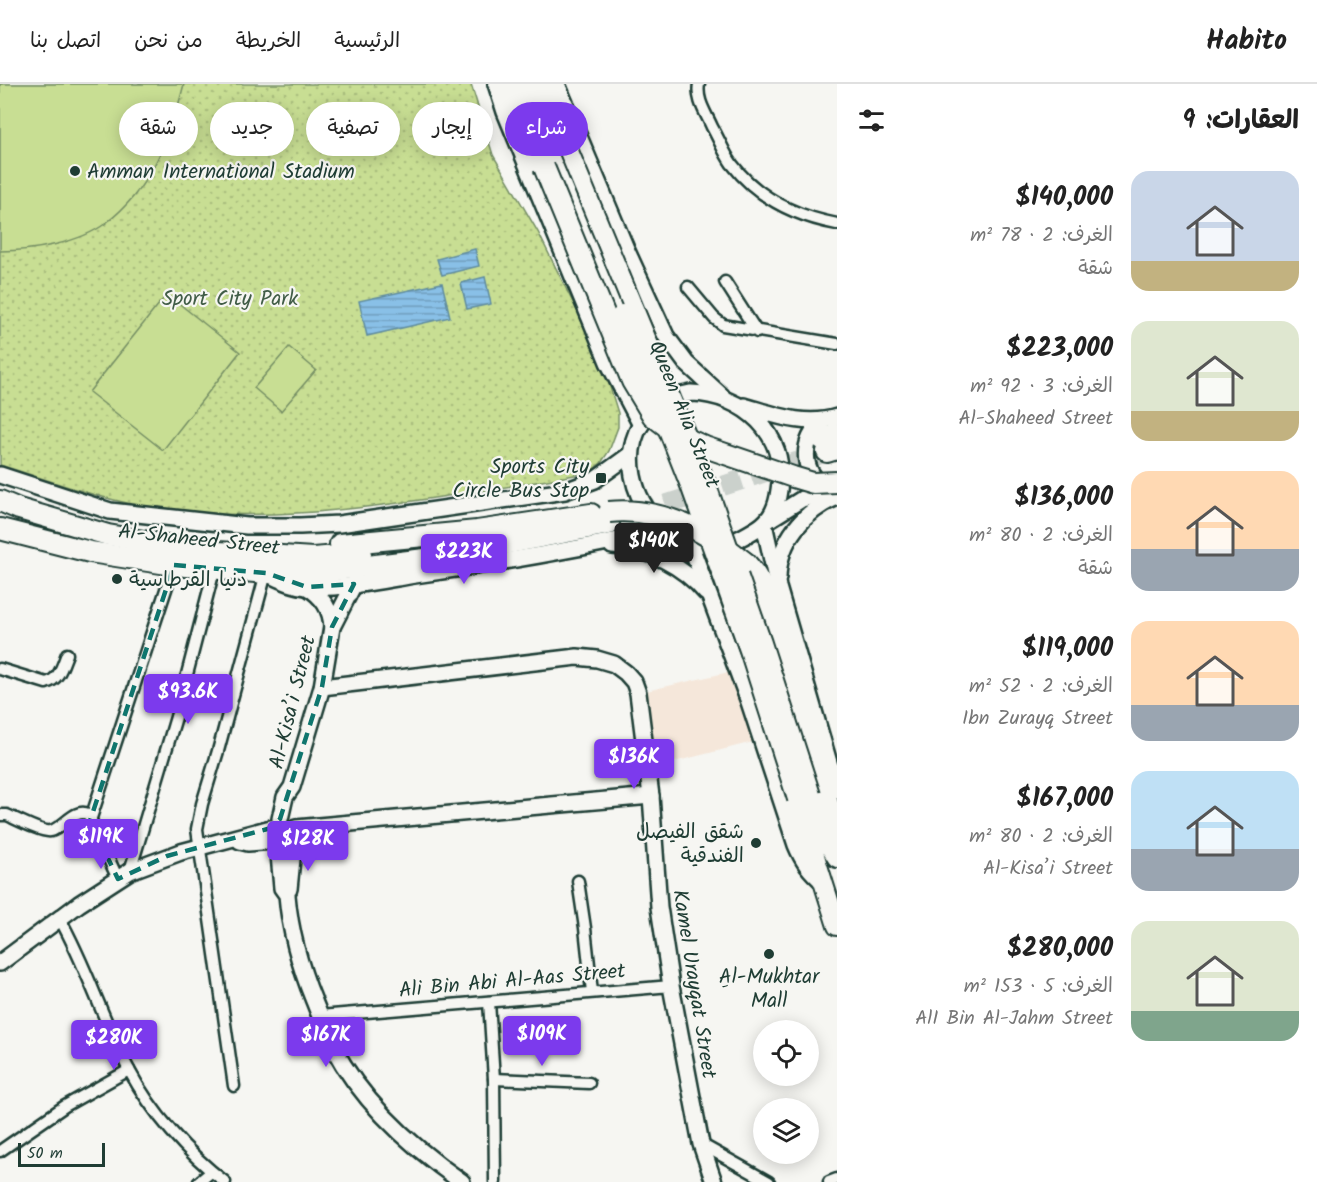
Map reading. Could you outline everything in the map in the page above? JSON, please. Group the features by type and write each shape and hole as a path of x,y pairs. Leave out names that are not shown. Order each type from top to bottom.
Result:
{"highway":[{"path":"512,84 556,158 632,381 653,416 678,435 705,447 836,490"},
{"name":"Al-Shaheed Street","path":"0,501 108,535 202,551 313,558 421,547 608,519 425,559 319,572 266,573 174,565 90,552 1,531"},
{"path":"62,521 226,541 296,546 432,536 621,511 645,512 689,527 733,552 746,563 760,581 774,618 818,793 837,835"}],"main road":[{"path":"496,84 505,112 608,362 637,418 631,454 632,476 638,497 657,522 666,530 689,541 718,545 742,538 802,499 836,490"},
{"name":"Queen Alia Street","path":"529,84 556,158 706,483 818,793"},
{"name":"Queen Alia Street","path":"544,84 556,158"},
{"path":"557,84 666,336 686,363 730,400 751,413 764,426 773,442 779,461 781,481 778,501 767,522 828,844 837,858"},
{"path":"608,362 617,364 637,362 654,352 666,336"},
{"path":"609,472 637,418 675,396 708,393 830,435"},
{"path":"830,435 809,438 806,460 814,478 823,486 836,490"},
{"path":"0,475 110,511 247,526 300,526 339,524 565,491 596,480 631,454"},
{"path":"778,587 778,572 783,551 793,532 806,515 836,490"},
{"path":"266,573 307,588 354,584 479,566 666,530"},
{"path":"689,541 749,702 796,845 810,871 824,883"},
{"path":"597,545 635,549 653,555 685,573 712,600"},
{"name":"Al-Kisa’i Street","path":"332,627 354,584"},
{"name":"Al-Kisa’i Street","path":"307,588 324,601 331,617 332,627 322,687 292,787 284,832 282,888 287,895 296,949 306,981 333,1047 365,1095 414,1145 462,1182"},
{"name":"Kamel Urayqat Street","path":"322,687 577,657 614,664 634,682 638,693 651,796 659,907 671,986 701,1144 714,1182"},
{"path":"818,793 824,883 837,926"},
{"path":"0,963 124,875 167,856 245,834 651,796"}],"street":[{"path":"699,84 700,103 730,162 747,181 767,198 789,210 813,219 837,224"},
{"path":"725,282 757,332"},
{"path":"688,287 718,322 729,327 837,344"},
{"path":"90,821 174,565"},
{"path":"124,875 176,717 214,570"},
{"path":"234,1086 197,829 266,573"},
{"path":"0,669 46,682 53,681 58,676 67,654"},
{"path":"0,815 7,815 48,831 83,812 88,814 90,821 124,875"},
{"path":"578,881 592,992"},
{"path":"60,919 73,941 129,1070 150,1103 172,1131 211,1172 225,1182"},
{"name":"Ali Bin Abi Al-Aas Street","path":"320,1016 671,986"},
{"path":"489,1002 494,1078 495,1182"},
{"path":"0,1151 65,1106 129,1070"},
{"path":"494,1078 589,1083"},
{"path":"701,1144 768,1182"},
{"path":"200,1182 211,1172"},
{"path":"830,1182 837,1179"}],"highlighted area":[{"path":"174,565 266,573 307,587 354,584 332,627 322,687 280,819 271,828 167,856 118,879 90,821"}],"shaded area":[{"path":"729,672 753,742 654,767 642,692"}],"green space":[{"name":"Sport City Park","path":"0,84 471,84 477,102 412,102 412,156 493,155 538,232 602,361 618,413 618,427 609,451 601,463 592,470 486,490 344,509 232,514 158,509 78,490 0,465"},
{"name":"Amman International Stadium","path":"0,84 184,84 180,102 119,102 119,156 159,156 147,178 121,210 95,230 69,241 55,245 0,251"},
{"path":"167,294 240,352 163,450 89,392"},
{"path":"289,347 316,370 281,411 254,388"}],"water":[{"path":"475,249 479,266 442,275 437,259"},
{"path":"485,277 491,304 467,309 461,283"},
{"path":"442,283 450,317 367,336 359,301"}],"tunnel":[{"path":"637,514 827,452"}],"place":[{"name":"Amman International Stadium","path":"75,171"},
{"name":"Sports City Circle Bus Stop","path":"601,478"},
{"name":"دنيا القرطاسية","path":"117,579"},
{"name":"شقق الفيصل الفندقية","path":"756,843"},
{"name":"ِAl-Mukhtar Mall","path":"769,954"}]}
